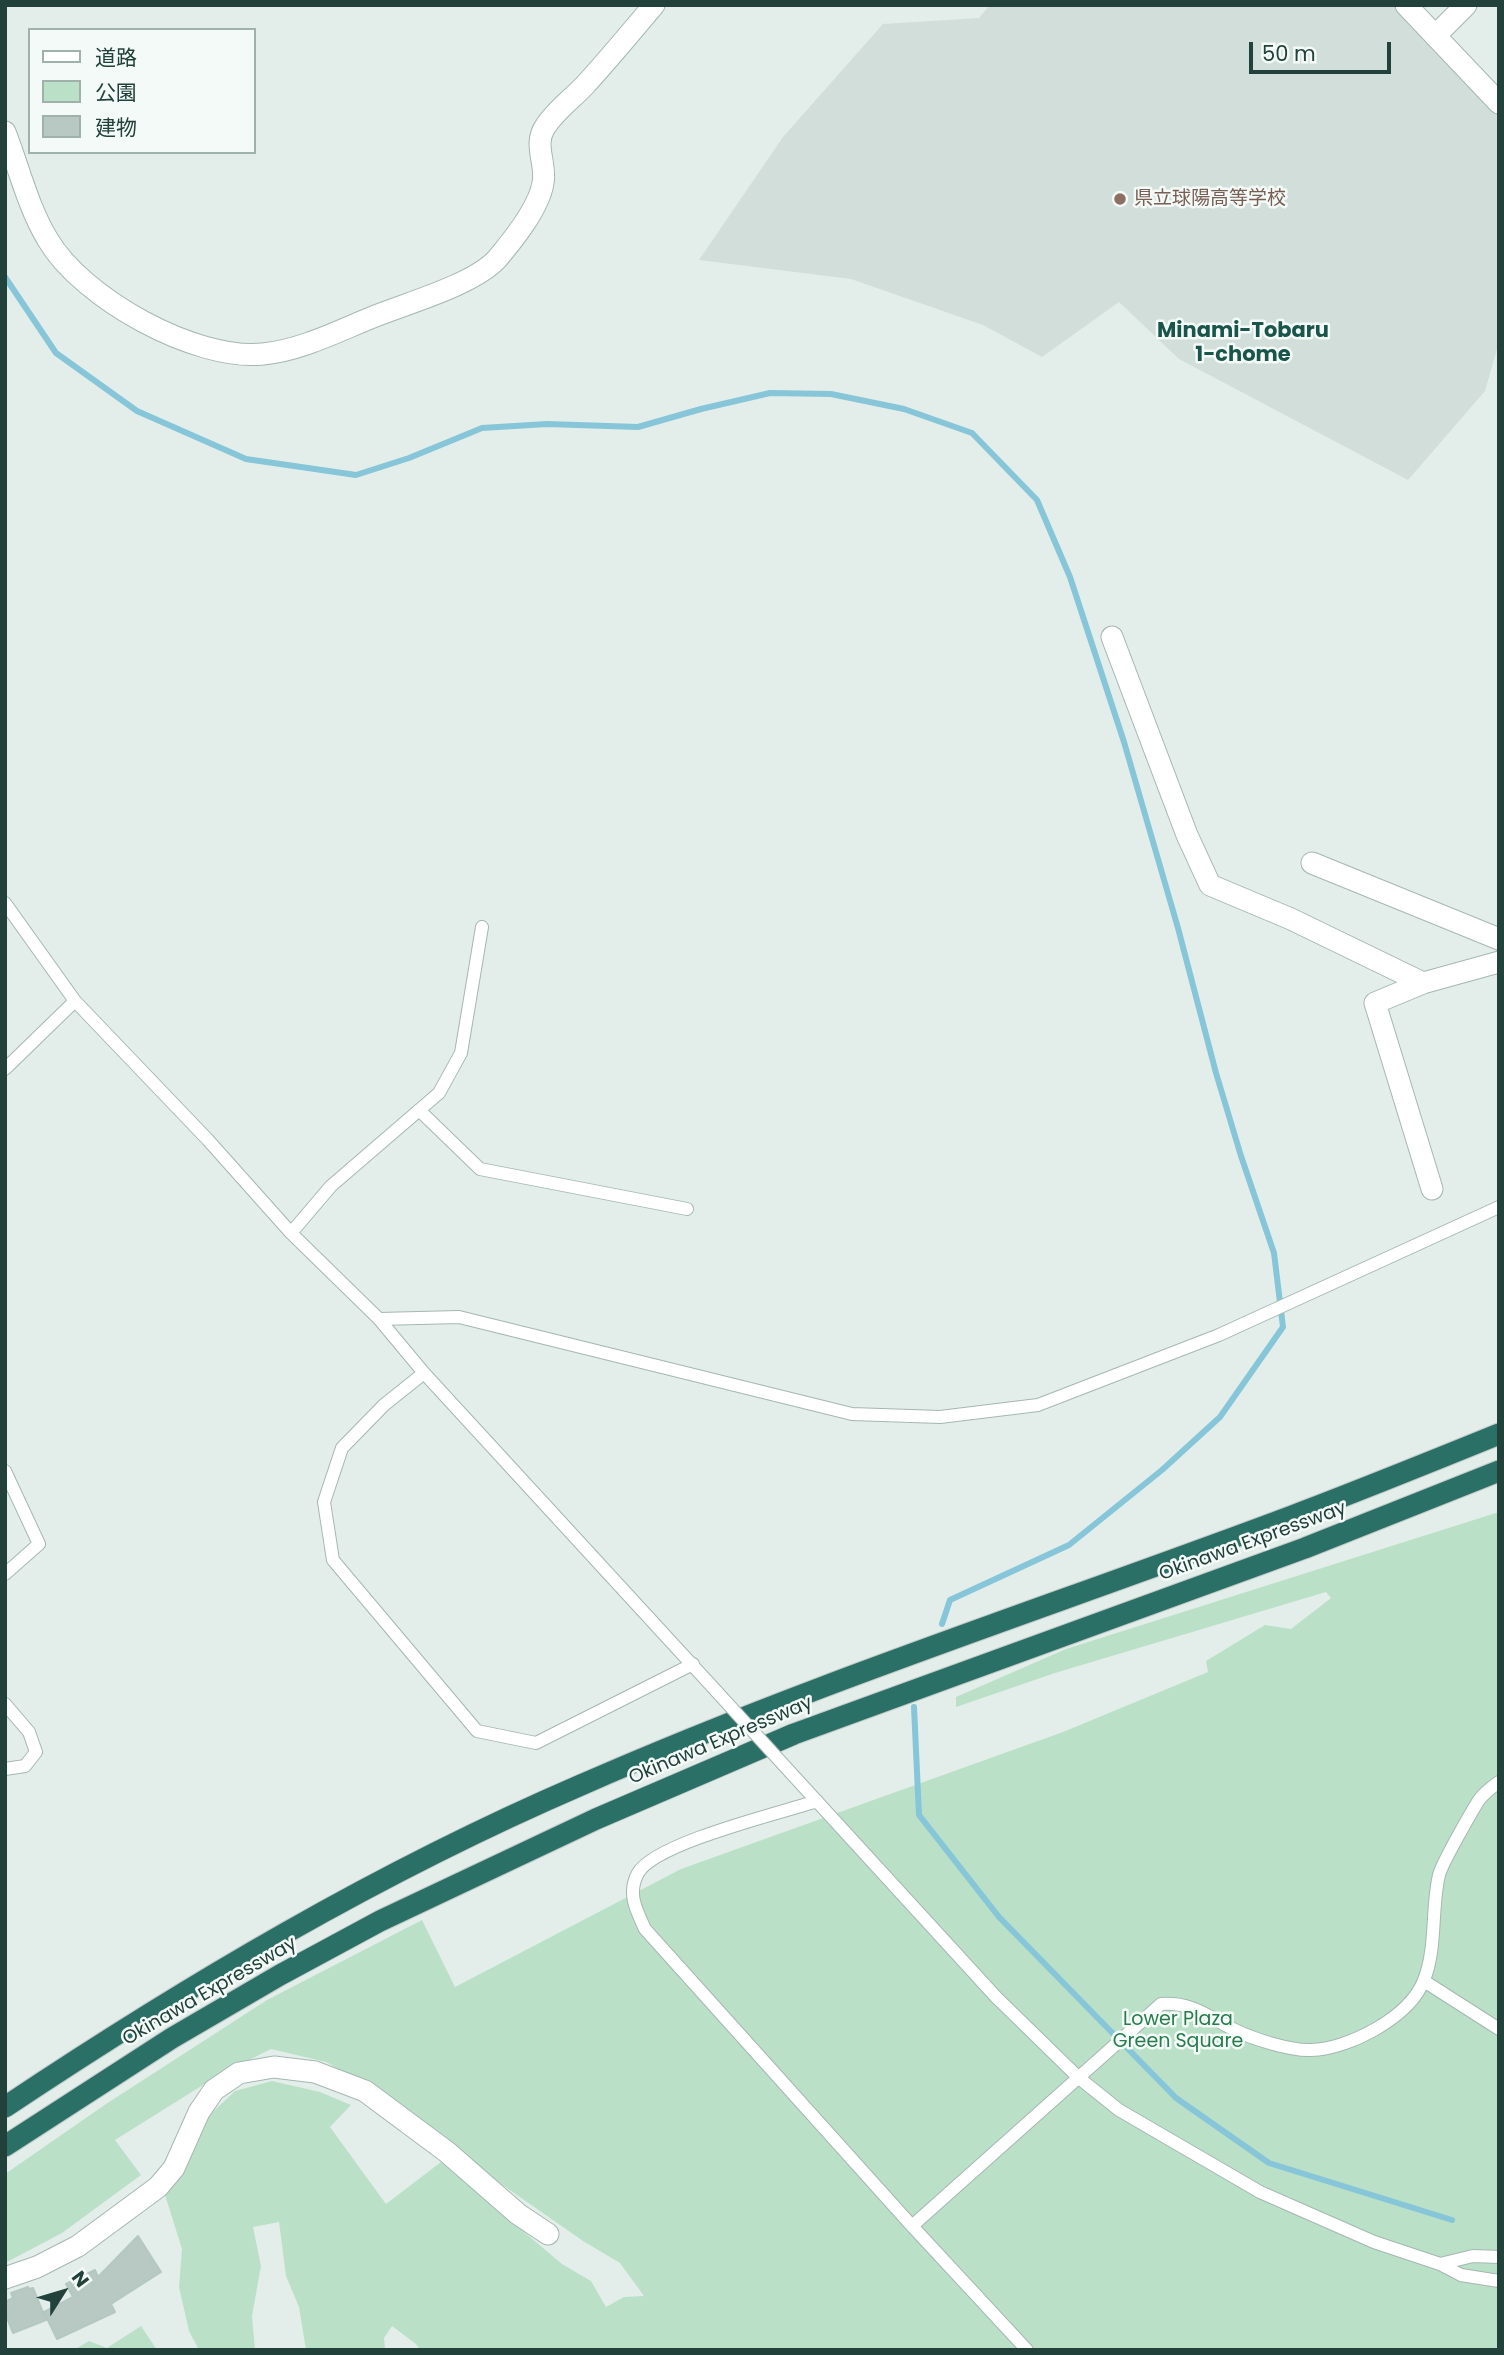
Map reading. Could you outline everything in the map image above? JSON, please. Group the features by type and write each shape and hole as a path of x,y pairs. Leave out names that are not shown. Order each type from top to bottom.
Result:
{"highway":[{"name":"Okinawa Expressway","path":"5,2107 170,2001 268,1942 474,1834 581,1785 777,1704 1294,1515 1499,1434"},
{"name":"Okinawa Expressway","path":"5,2146 172,2038 280,1975 380,1922 596,1819 794,1734 1305,1548 1499,1471"}],"street":[{"path":"5,132 34,213 48,241 77,277 99,294 184,341 232,354 265,354 310,342 480,274 526,221 540,197 544,172 539,138 545,126 583,88 654,5"},
{"path":"1406,5 1499,103"},
{"path":"1436,36 1466,5"},
{"path":"1112,637 1187,835 1210,885 1291,919 1423,984"},
{"path":"1312,863 1499,939"},
{"path":"1432,1189 1375,1003 1423,984 1499,962"},
{"path":"5,2278 37,2267 78,2246 158,2187 174,2168 199,2112 214,2090 239,2073 274,2067 315,2072 365,2091 447,2152 518,2214 548,2234"}],"lane":[{"path":"5,903 75,1001 208,1140 291,1233 379,1319 424,1373 996,1997 1079,2078 1119,2110 1260,2192 1374,2242 1440,2264 1461,2275 1499,2281"},
{"path":"291,1233 331,1186 439,1093 461,1053 482,927"},
{"path":"5,1069 75,1001"},
{"path":"419,1110 480,1169 687,1209"},
{"path":"379,1319 459,1317 852,1414 940,1417 1038,1405 1219,1335 1499,1207"},
{"path":"424,1373 384,1405 342,1448 324,1502 333,1560 477,1731 536,1743 693,1664"},
{"path":"5,1471 39,1544 5,1574"},
{"path":"5,1704 29,1732 36,1752 25,1766 5,1769"},
{"path":"912,2226 1161,2004 1178,2003 1203,2011 1236,2031 1282,2046 1310,2050 1342,2045 1359,2039 1399,2011 1424,1981 1439,1872 1480,1798 1499,1782"},
{"path":"817,1801 675,1845 653,1857 638,1872 633,1904 645,1928 1027,2350"},
{"path":"1424,1981 1499,2029"},
{"path":"1440,2264 1473,2256 1499,2258"}],"shaded area":[{"name":"県立球陽高等学校","path":"990,5 1394,5 1499,116 1499,342 1485,391 1408,480 1179,359 1119,302 1042,357 983,325 851,279 699,260 783,137 883,24 979,18"}],"green space":[{"name":"Lower Plaza Green Square","path":"1499,1512 1499,2350 420,2350 392,2326 384,2338 385,2350 306,2350 299,2307 286,2276 279,2222 253,2227 261,2266 252,2316 255,2350 199,2350 189,2331 179,2287 182,2249 165,2195 187,2166 202,2122 235,2091 272,2081 320,2092 351,2105 330,2127 386,2204 441,2162 562,2264 591,2281 606,2307 624,2297 644,2296 620,2263 583,2241 484,2172 398,2102 326,2062 271,2049 219,2075 115,2140 141,2175 62,2233 5,2263 5,2174 106,2104 267,2000 422,1920 455,1987 681,1869 1063,1732 1208,1672 1206,1661 1265,1625 1291,1629 1331,1598 1326,1592 1055,1673 956,1707 956,1697 1066,1649"},
{"path":"141,2326 157,2350 74,2350 89,2341 107,2348"}],"building":[{"path":"138,2236 161,2272 111,2304 115,2312 57,2339 44,2312 73,2297 66,2284 95,2270 98,2277"},
{"path":"33,2288 46,2320 13,2333 5,2313 5,2302 13,2298 11,2293"}],"waterway":[{"path":"5,277 56,353 137,411 246,459 356,475 409,458 482,428 547,424 638,427 770,393 831,394 904,409 972,433 1037,500 1070,577 1124,742 1178,928 1216,1073 1274,1253 1283,1327 1220,1417 1162,1470 1069,1545 950,1600 942,1624"},
{"path":"914,1707 919,1815 999,1917 1176,2098 1269,2163 1452,2220"}],"place":[{"name":"県立球陽高等学校","path":"1120,199"}],"district":[{"name":"Minami-Tobaru 1-chome","path":"1243,344"}]}
